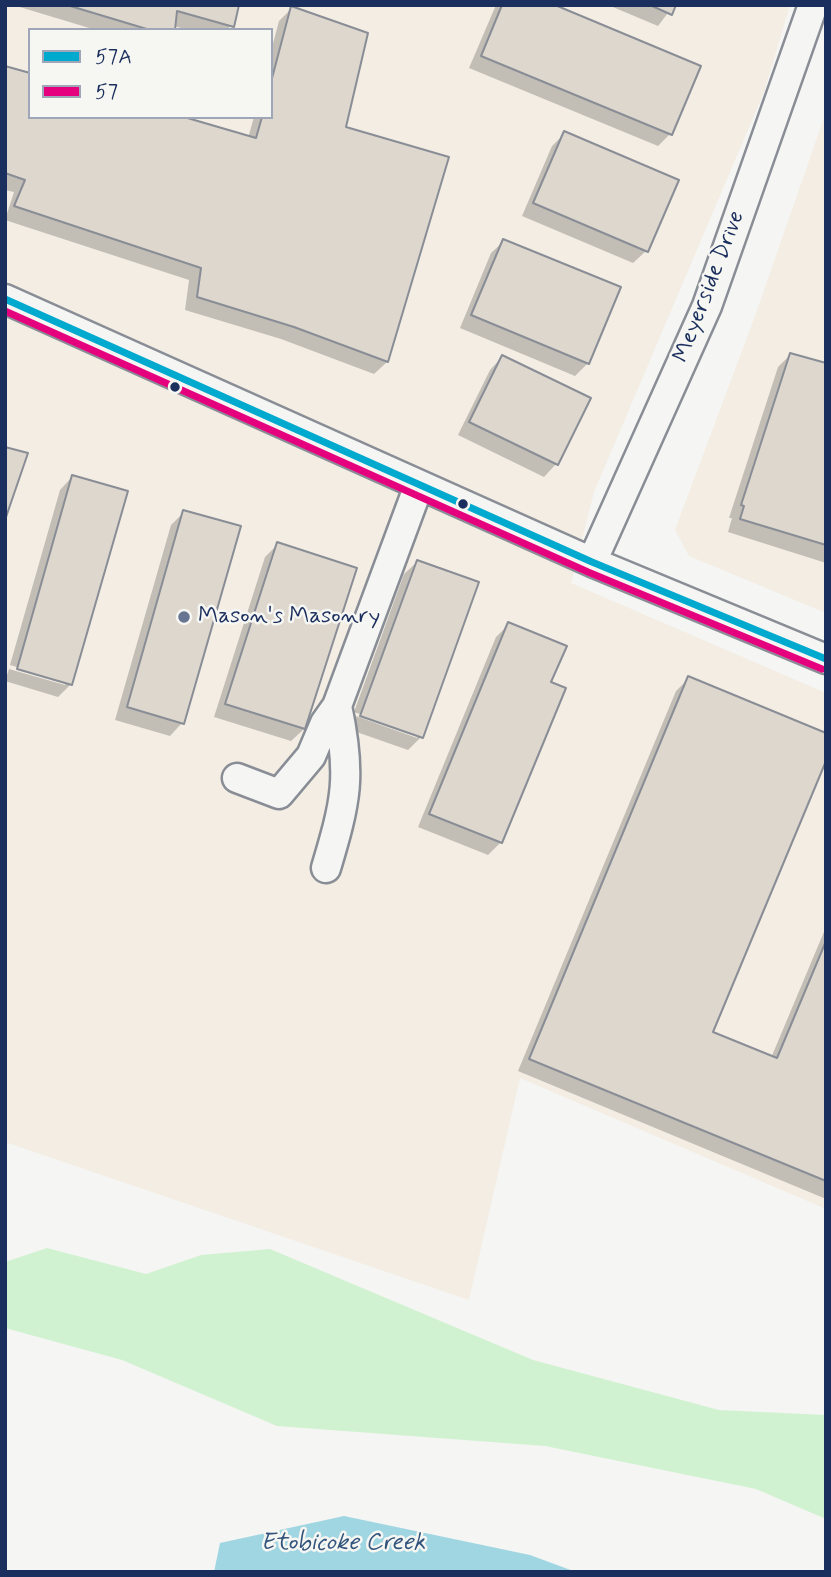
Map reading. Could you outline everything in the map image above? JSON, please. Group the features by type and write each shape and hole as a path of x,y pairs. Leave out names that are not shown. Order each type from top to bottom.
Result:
{"street":[{"name":"Meyerside Drive","path":"592,562 707,306 813,5"},
{"path":"5,299 592,562 826,659"},
{"path":"237,778 279,794 311,756 324,723 337,706 419,485"},
{"path":"326,868 344,808 347,780 345,741 337,706"}],"shaded area":[{"path":"5,5 790,5 764,92 594,492 571,583 826,693 826,1209 520,1078 469,1300 5,1142"},
{"path":"826,112 826,613 689,556 675,530 755,316"}],"green space":[{"path":"47,1248 146,1274 201,1255 270,1249 533,1360 719,1410 826,1415 826,1519 756,1489 545,1446 277,1426 122,1360 5,1328 5,1262"}],"water":[{"name":"Etobicoke Creek","path":"344,1516 530,1555 576,1572 214,1572 220,1543"}],"building":[{"path":"67,5 239,5 234,27 177,11 175,28 143,28"},
{"path":"502,5 555,5 701,66 672,135 481,56"},
{"path":"650,5 676,5 672,15"},
{"path":"291,6 368,33 346,127 449,157 388,362 294,327 197,297 201,268 14,206 25,180 5,173 5,66 28,72 28,119 191,119 256,138 261,119 273,119 273,74"},
{"path":"564,131 679,180 648,252 533,203"},
{"path":"503,239 621,287 589,364 471,315"},
{"path":"790,353 826,363 826,545 740,519 744,506 741,505"},
{"path":"502,355 591,398 558,465 469,422"},
{"path":"5,447 28,453 5,520"},
{"path":"72,475 128,491 72,685 17,669"},
{"name":"Mason's Masonry","path":"183,510 241,526 184,724 127,707"},
{"path":"277,542 357,568 305,729 225,704"},
{"path":"417,560 479,582 423,738 360,716"},
{"path":"508,622 567,646 551,682 566,688 502,843 429,814"},
{"path":"688,676 826,733 826,761 713,1032 777,1058 826,941 826,1181 529,1059"}],"transit line":[{"name":"57A","path":"5,299 592,562 826,659"},
{"name":"57","path":"5,311 588,572 822,669"}],"place":[{"name":"Mason's Masonry","path":"184,617"}]}
